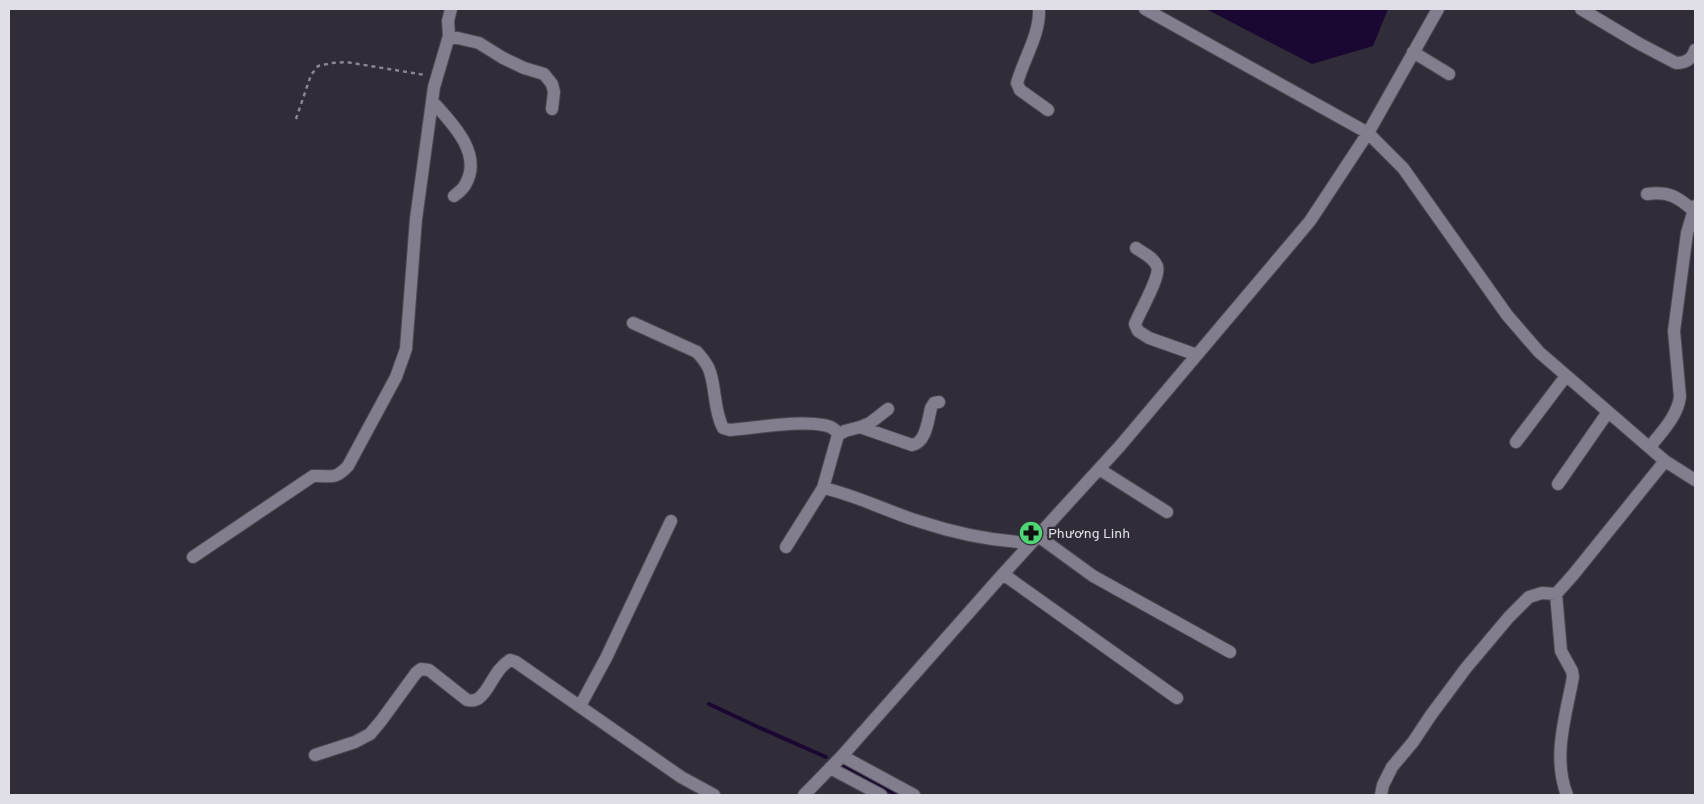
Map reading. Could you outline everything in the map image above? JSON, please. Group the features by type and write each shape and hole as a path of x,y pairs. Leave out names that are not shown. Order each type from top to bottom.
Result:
{"street":[{"path":"193,557 313,476 333,477 341,474 348,466 396,377 406,349 416,219 436,77 449,36 448,21 451,9"},
{"path":"1039,9 1040,18 1036,32 1017,83 1020,90 1048,110"},
{"path":"1145,9 1368,133 1402,168 1507,316 1539,352 1665,460 1695,480"},
{"path":"804,795 842,756 1099,468 1310,221 1368,133 1438,9"},
{"path":"1581,9 1676,63 1688,61 1695,50"},
{"path":"449,36 479,43 509,60 544,74 552,84 554,92 552,109"},
{"path":"1413,52 1449,74"},
{"path":"432,101 449,119 467,145 471,167 466,185 454,196"},
{"path":"1647,194 1658,193 1674,196 1694,208 1687,233 1674,331 1680,397 1675,414 1650,447"},
{"path":"1136,248 1152,259 1158,267 1157,276 1135,324 1138,331 1149,338 1197,355"},
{"path":"633,323 697,352 710,373 723,428 730,430 803,424 824,425 833,428 838,435"},
{"path":"1516,442 1566,376"},
{"path":"860,427 912,445 917,445 922,441 934,403 939,402"},
{"path":"786,547 823,488 838,435 860,427 877,418 888,409"},
{"path":"1558,484 1608,412"},
{"path":"1567,795 1560,767 1564,726 1573,677 1572,671 1561,651 1556,594 1665,460"},
{"path":"1099,468 1167,512"},
{"path":"823,488 928,524 975,536 1003,541 1035,540 1093,576 1230,652"},
{"path":"580,706 606,658 671,521"},
{"path":"1003,574 1177,698"},
{"path":"1381,795 1383,785 1392,767 1413,742 1466,668 1509,617 1528,596 1542,593 1556,594"},
{"path":"315,755 355,742 370,734 420,669 429,670 467,700 474,701 480,698 501,666 510,660 516,662 681,777 714,795"},
{"path":"842,756 914,795"},
{"path":"830,768 881,795"}],"path":[{"path":"296,119 310,74 318,66 346,62 436,77"}],"shaded area":[{"path":"1206,9 1388,9 1373,46 1312,64"}],"waterway":[{"path":"709,704 826,757"},
{"path":"839,764 898,795"}],"place":[{"name":"Phương Linh","path":"1031,533"}]}
